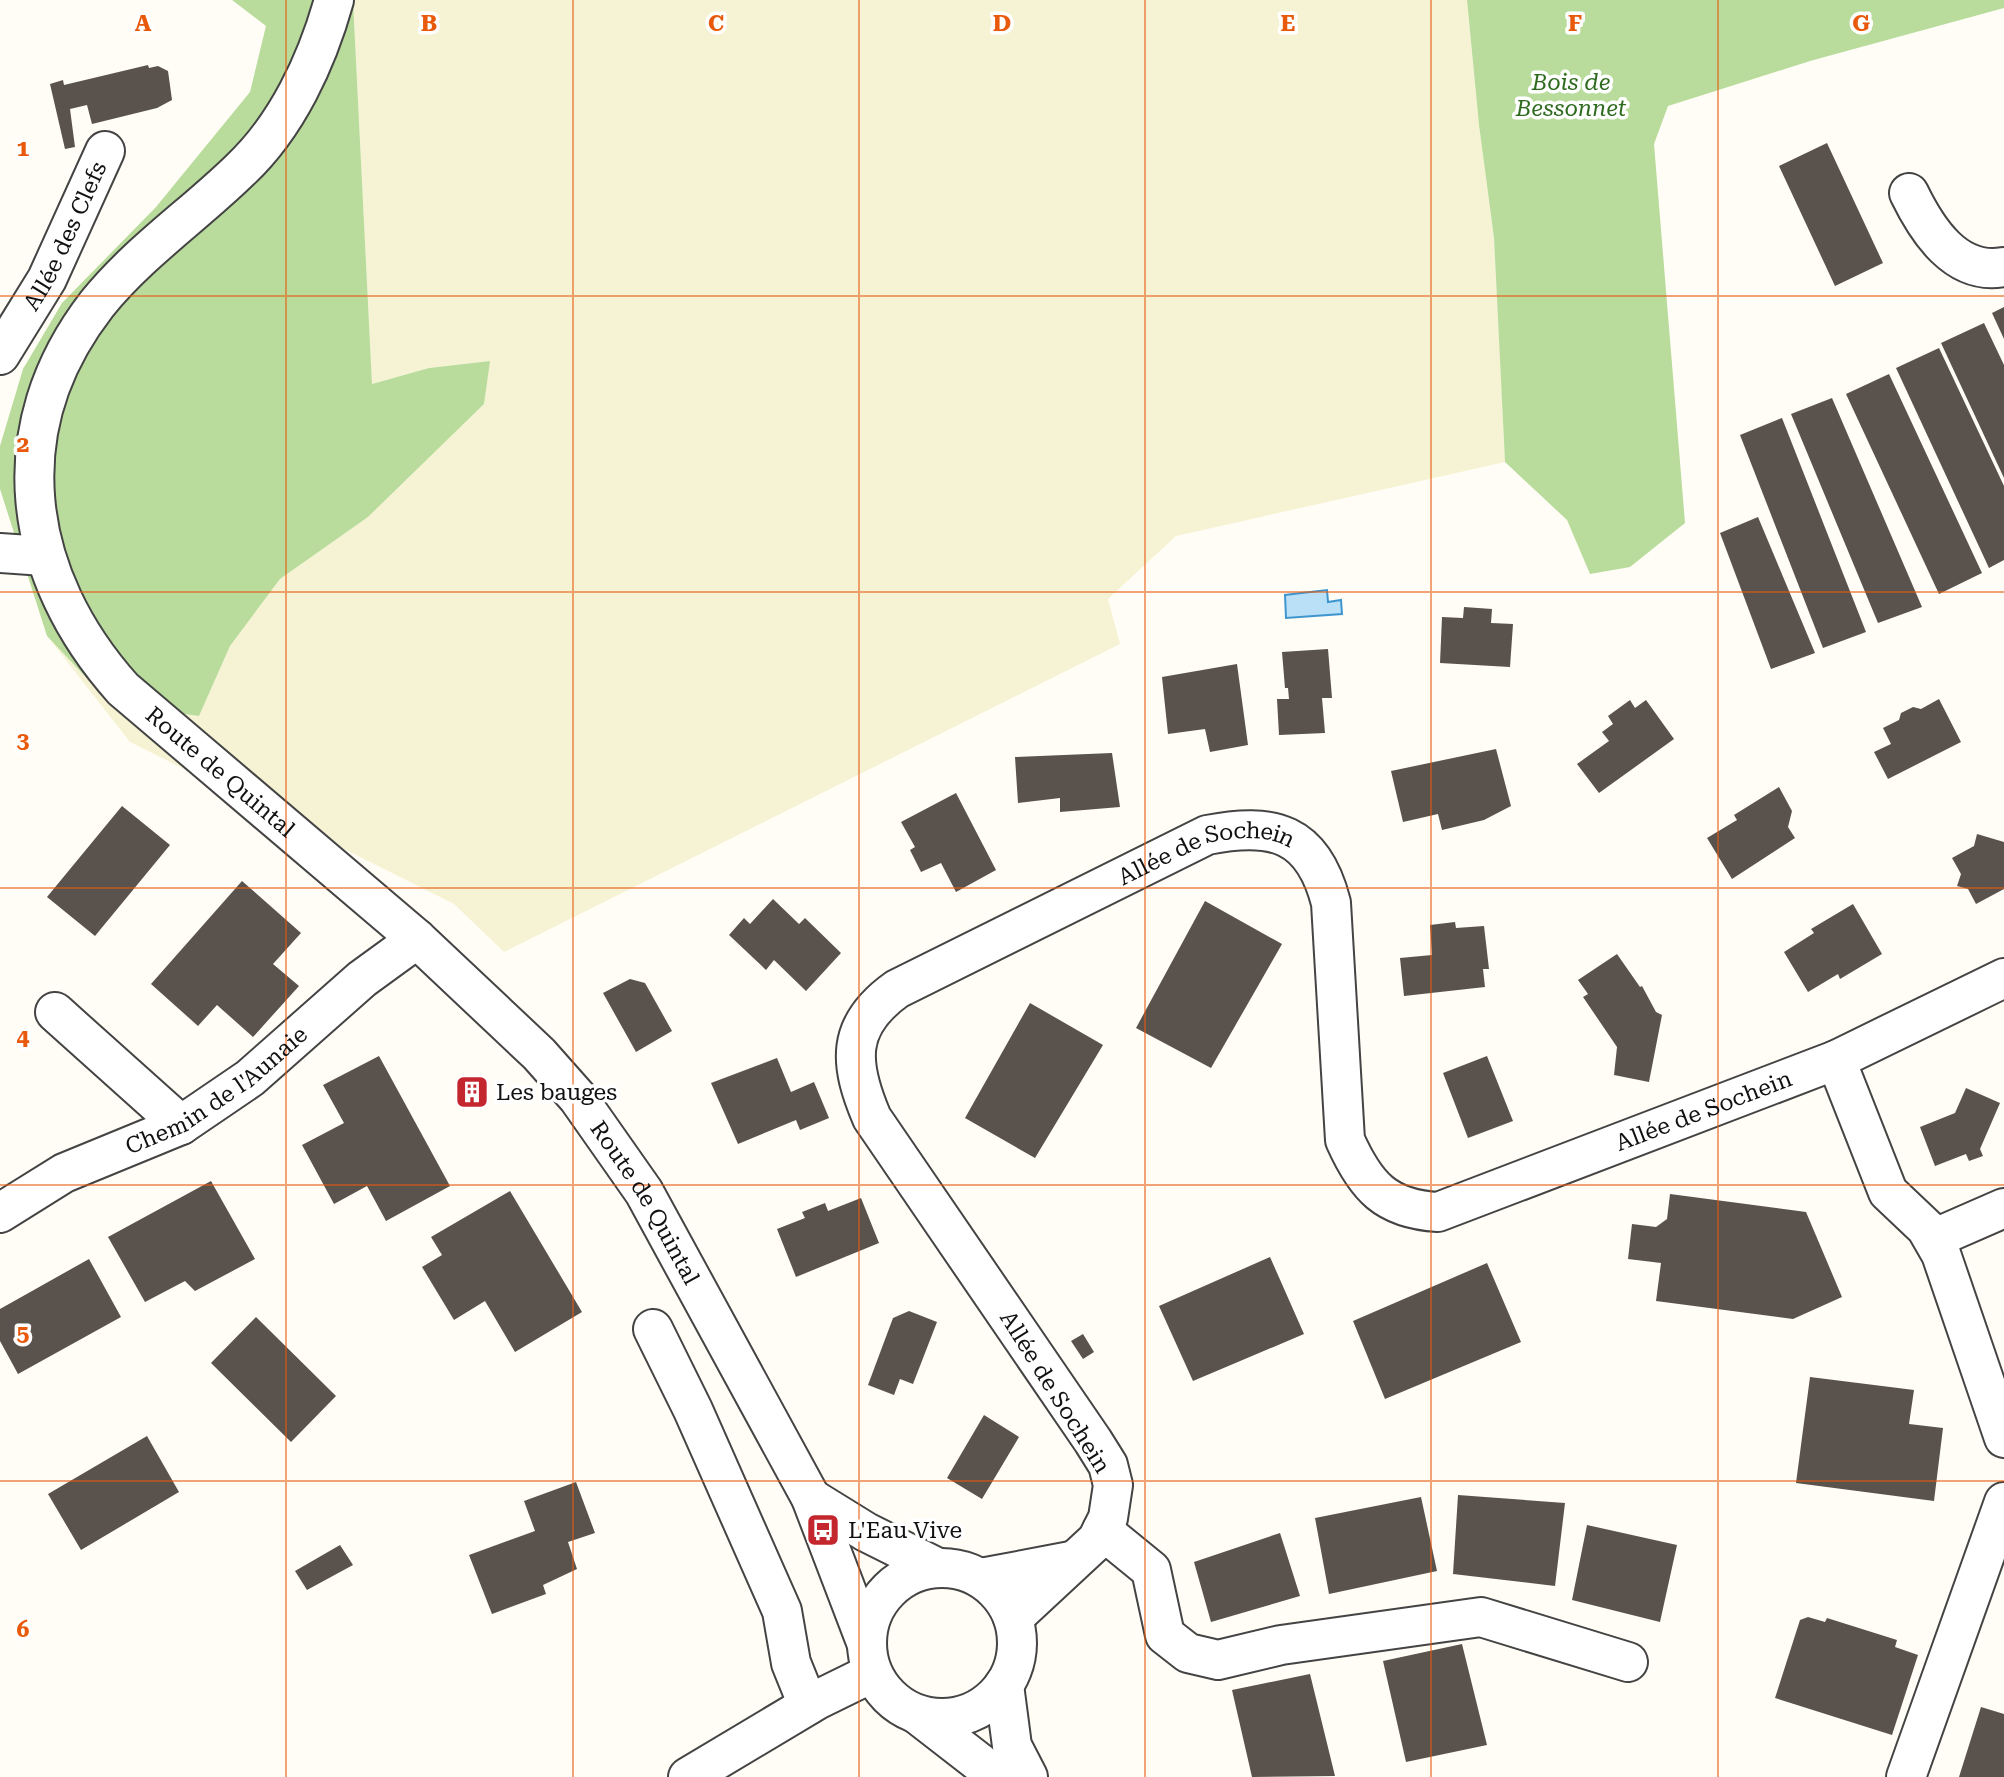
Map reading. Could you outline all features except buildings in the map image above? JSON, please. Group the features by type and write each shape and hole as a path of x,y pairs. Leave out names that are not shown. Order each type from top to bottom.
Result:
{"street":[{"name":"Route de Quintal","path":"334,0 304,80 274,128 242,169 129,271 98,303 62,358 39,414 34,450 35,522 44,556 70,617 93,655 123,688 417,939 539,1054 593,1119 644,1192 811,1498 869,1658"},
{"name":"Allée des Clefs","path":"0,355 47,279 105,151"},
{"path":"1909,193 1925,225 1945,249 1975,265 2004,267"},
{"path":"0,553 44,556"},
{"name":"Allée de Sochein","path":"1013,1618 1071,1561 1097,1540 1112,1503 1113,1485 1108,1465 872,1118 860,1090 855,1061 860,1030 875,1004 897,989 1207,835 1244,828 1270,831 1292,840 1312,856 1325,879 1331,902 1345,1140 1356,1164 1389,1201 1408,1210 1438,1212 1836,1060 2004,978"},
{"name":"Chemin de l'Aunaie","path":"0,1213 64,1173 181,1125 250,1078 362,979 417,939"},
{"path":"55,1012 181,1125"},
{"path":"1836,1060 1888,1192 1933,1239 1941,1254 2004,1438"},
{"path":"1933,1239 2004,1208"},
{"path":"653,1329 782,1611 791,1663 808,1705"},
{"name":"Route de Quintal","path":"811,1498 866,1532 936,1567"},
{"path":"1906,1777 2004,1502"},
{"path":"1102,1530 1151,1570 1165,1635 1188,1653 1218,1660 1281,1645 1481,1617 1628,1662"},
{"name":"Allée de Sochein","path":"981,1578 1071,1561"},
{"path":"918,1715 950,1718 981,1707 1004,1685 1017,1653 1013,1618 1001,1595 981,1578 960,1569 936,1567 909,1574 887,1591 871,1615 869,1658 891,1699 918,1715 998,1777"},
{"path":"688,1777 808,1705 869,1658"},
{"path":"1004,1685 1012,1746 1028,1777"}],"shaded area":[{"path":"353,0 1467,0 1479,125 1494,238 1505,462 1176,536 1108,599 1120,644 504,952 454,904 130,742 47,636 111,704 199,716 230,646 280,579 368,517 484,404 489,361 429,368 372,384"}],"green space":[{"path":"232,0 353,0 372,384 429,368 490,361 484,404 368,517 280,579 230,646 199,716 111,704 47,636 0,489 0,446 23,369 62,303 156,207 250,92 266,26"},
{"name":"Bois de Bessonnet","path":"1467,0 2004,0 2004,8 1810,61 1668,106 1654,144 1685,523 1630,567 1590,574 1567,520 1505,462 1494,238 1479,125"}],"water":[{"path":"1327,590 1328,602 1341,600 1342,614 1286,618 1285,595"}],"place":[{"name":"Les bauges","path":"472,1092"},
{"name":"L'Eau Vive","path":"823,1530"}]}
